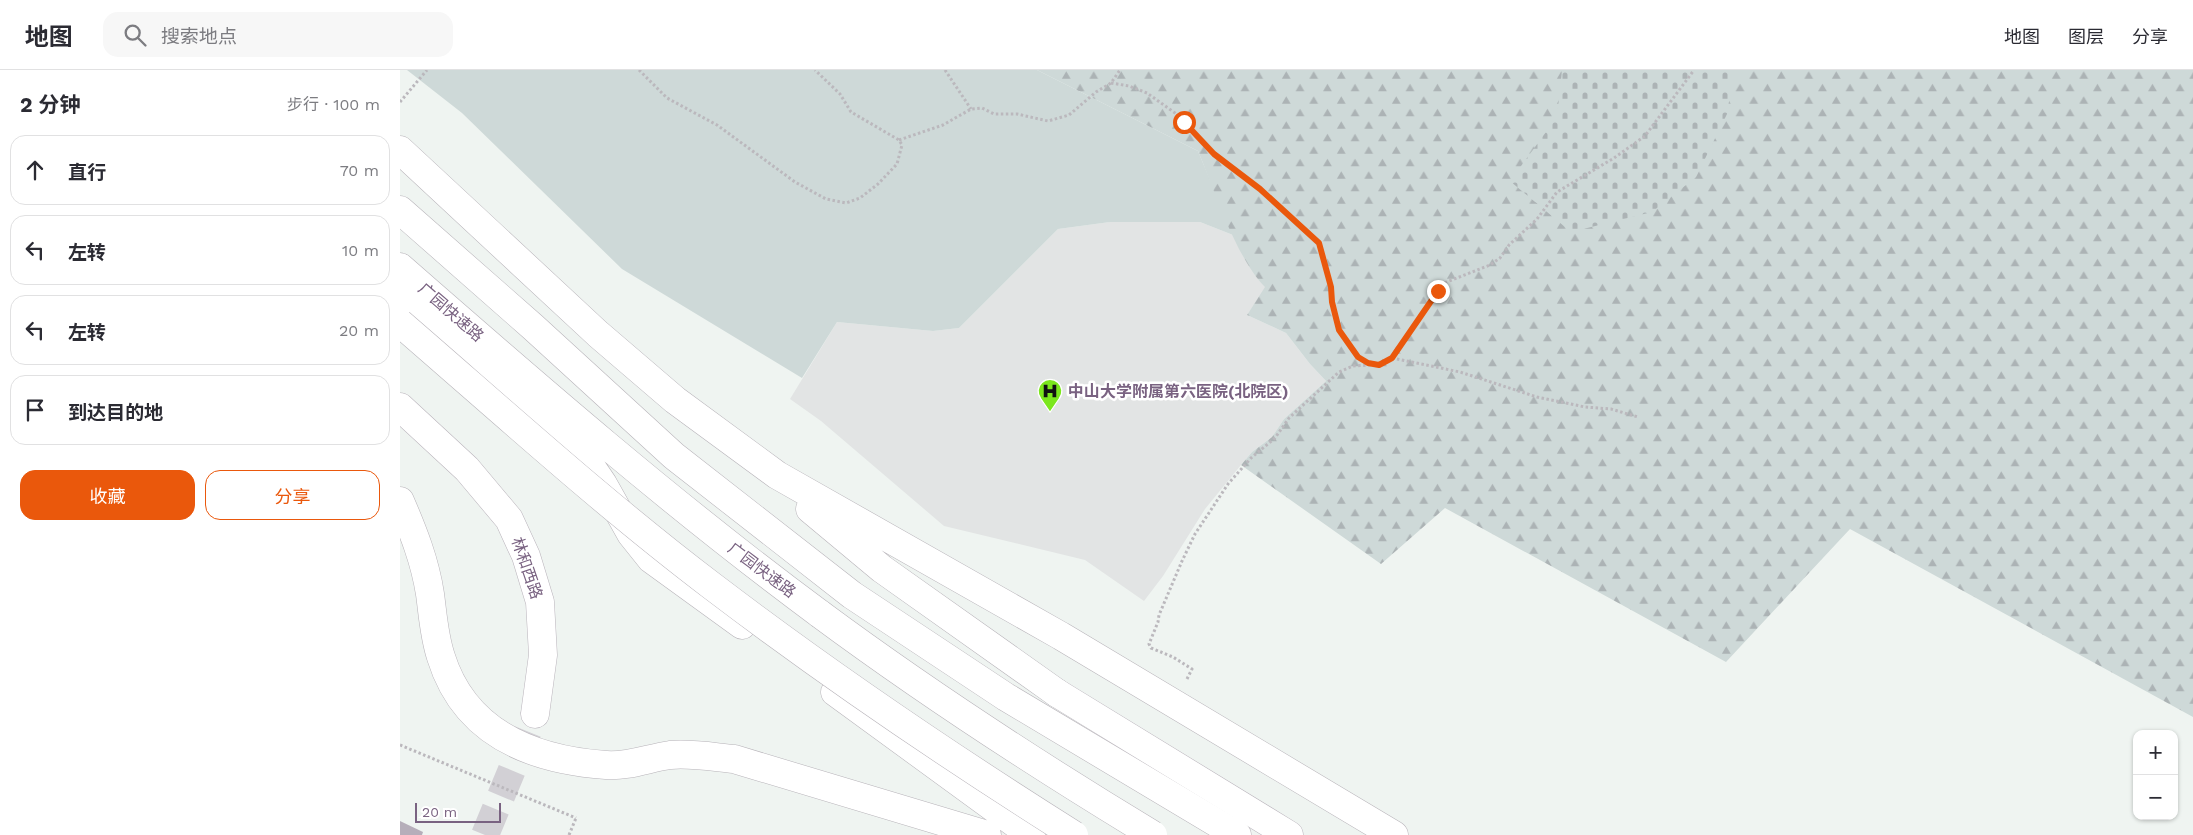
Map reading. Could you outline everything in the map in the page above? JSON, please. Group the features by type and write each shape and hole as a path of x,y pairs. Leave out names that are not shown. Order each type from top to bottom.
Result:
{"main road":[{"path":"400,150 598,334 675,400 777,475 976,587 1394,835"},
{"path":"400,210 674,456 852,595 1006,697 1237,835"},
{"name":"广园快速路","path":"400,267 628,465 758,568 893,668 978,726 1153,835"},
{"path":"400,293 559,432 586,459 632,534 651,559 1031,835"},
{"path":"400,323 610,503 712,586 940,749 1074,835"},
{"name":"林和西路","path":"400,407 467,469 509,519 526,556 540,602 543,655 535,714"},
{"path":"740,449 882,569 1057,693"},
{"path":"400,501 419,546 430,593 434,634 450,680 464,704 483,723 503,738 532,751 579,763 611,766 671,755 702,755 734,759 987,835"},
{"path":"735,502 1057,693 1289,835"}],"path":[{"path":"400,102 427,70"},
{"path":"639,70 667,98 717,125 795,182 826,199 846,203 860,198 878,184 897,164 902,144 900,140 851,112 840,94 815,70"},
{"path":"945,70 971,108"},
{"path":"900,140 943,125 971,108 982,108 994,114 1017,114 1048,121 1068,115 1096,92 1111,83 1120,70"},
{"path":"1172,703 1192,669 1173,657 1151,648 1149,644 1170,586 1195,534 1228,484 1251,458 1275,438 1286,422 1339,372 1353,366 1379,365 1392,358 1420,319 1440,285 1490,265 1500,258 1509,245 1537,219 1558,192 1614,158 1645,136 1694,70"},
{"path":"1111,83 1129,86 1147,93 1175,113 1214,154 1260,189 1319,243 1331,287 1332,302 1339,330 1358,357 1368,363 1379,365"},
{"path":"1392,358 1460,372 1537,397 1591,408 1611,409 1638,417"},
{"path":"400,745 576,818 569,835"}],"shaded area":[{"name":"中山大学附属第六医院(北院区)","path":"1110,222 1200,222 1233,235 1257,278 1266,287 1247,315 1286,333 1326,381 1284,419 1272,437 1252,452 1241,465 1205,509 1163,576 1144,601 1085,560 944,526 821,421 790,399 837,322 933,331 959,328 1058,229"}],"green space":[{"path":"407,70 1037,70 1198,151 1233,235 1200,222 1110,222 1058,229 959,328 933,331 837,322 802,378 622,269 462,113"},
{"path":"1037,70 2193,70 2193,717 1850,529 1726,662 1445,508 1381,564 1241,465 1252,452 1272,437 1284,419 1326,381 1286,333 1247,315 1265,287 1254,274 1235,241 1198,151"},
{"path":"1562,70 1734,70 1727,114 1696,177 1652,212 1571,232 1510,181 1557,117"}],"building":[{"path":"400,821 423,832 422,835 400,835"}],"tunnel":[{"path":"485,835 535,714"}],"place":[{"name":"中山大学附属第六医院(北院区)","path":"1050,412"}],"route":[{"path":"1184,122 1214,154 1260,189 1319,243 1331,287 1332,302 1339,330 1358,357 1368,363 1379,365 1392,358 1438,291"}]}
